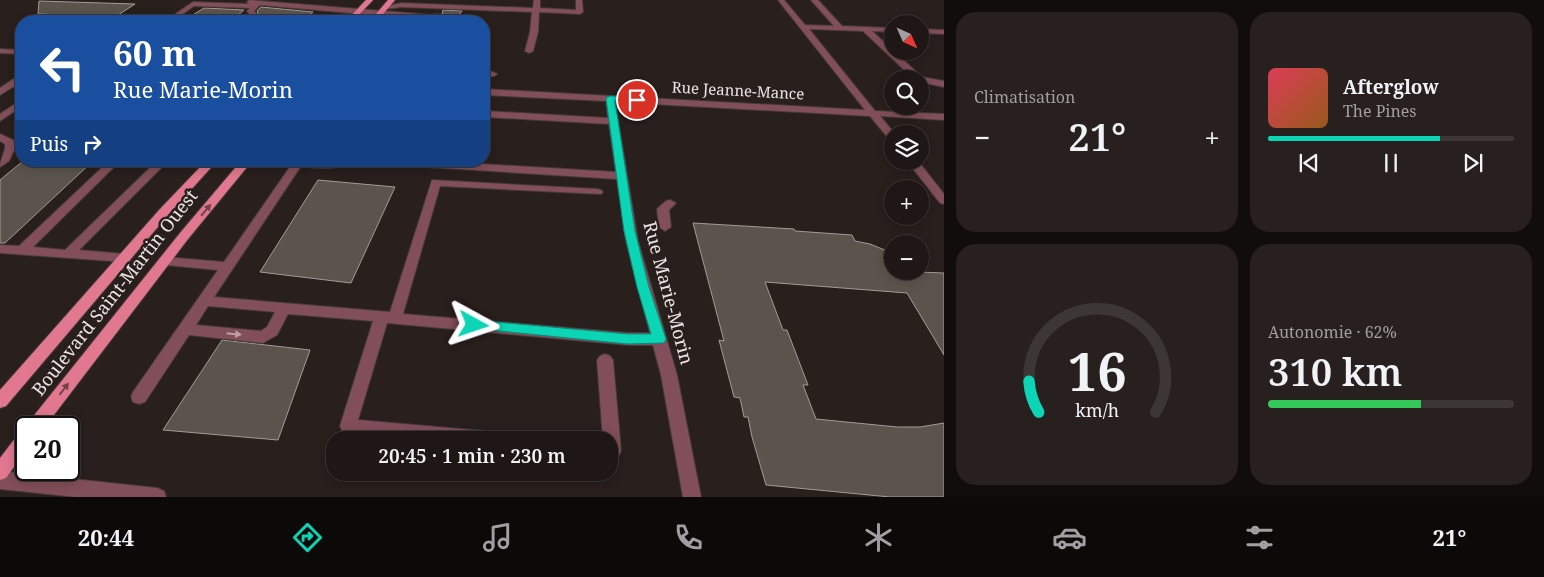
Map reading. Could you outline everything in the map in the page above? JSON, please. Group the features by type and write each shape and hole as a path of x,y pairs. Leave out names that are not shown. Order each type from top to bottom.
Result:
{"main road":[{"path":"355,15 370,0"},
{"path":"378,15 392,0"},
{"name":"Boulevard Saint-Martin Ouest","path":"0,401 124,258 207,167"},
{"name":"Boulevard Saint-Martin Ouest","path":"43,416 165,261 242,167"},
{"path":"0,472 15,452"}],"street":[{"path":"516,0 520,10"},
{"path":"529,51 534,32 537,0"},
{"path":"178,15 193,4 255,3 359,11 383,10 426,3 520,10 580,12 579,0"},
{"path":"781,0 884,127"},
{"path":"814,0 840,28"},
{"path":"252,15 254,13 250,11 255,3"},
{"path":"383,10 397,15"},
{"path":"803,26 884,30"},
{"path":"865,29 909,70"},
{"path":"929,31 944,32"},
{"path":"0,51 15,52"},
{"path":"929,81 944,84"},
{"path":"0,92 15,82"},
{"path":"0,84 11,85"},
{"name":"Rue Jeanne-Mance","path":"490,94 610,98 944,117"},
{"name":"Rue Marie-Morin","path":"610,98 632,241 671,383 692,497"},
{"path":"0,118 15,107"},
{"path":"490,114 614,121"},
{"path":"0,137 9,142 11,148 0,164"},
{"path":"490,166 621,176"},
{"path":"23,250 109,167"},
{"path":"68,254 157,167"},
{"path":"139,398 295,167"},
{"path":"919,170 944,201"},
{"path":"401,431 348,426 368,342 389,318 436,182 597,192"},
{"path":"665,227 663,209 670,203"},
{"path":"0,248 124,258"},
{"path":"165,261 228,266"},
{"path":"204,301 628,339 659,339"},
{"path":"185,329 263,337 272,331 284,308"},
{"path":"605,360 610,431"},
{"path":"0,480 157,497"}],"building":[{"path":"39,1 135,4 118,15 38,14"},
{"path":"261,7 313,12 310,15 257,15 257,11"},
{"path":"204,8 244,10 238,15 193,15"},
{"path":"443,10 462,11 459,15 442,15"},
{"path":"16,167 87,167 5,243 0,243 0,180"},
{"path":"318,180 395,187 351,283 260,272"},
{"path":"693,223 794,229 795,231 852,235 855,241 884,250 884,280 929,280 929,272 944,273 944,355 907,293 765,282 783,330 787,330 808,385 803,385 816,419 897,427 920,427 944,423 944,497 890,497 766,485 748,417 744,417 740,398 734,397 719,340 724,341"},
{"path":"222,340 310,350 278,440 163,430"}],"route":[{"path":"474,325 628,339 659,339 643,287 630,231 610,98 637,100"}]}
